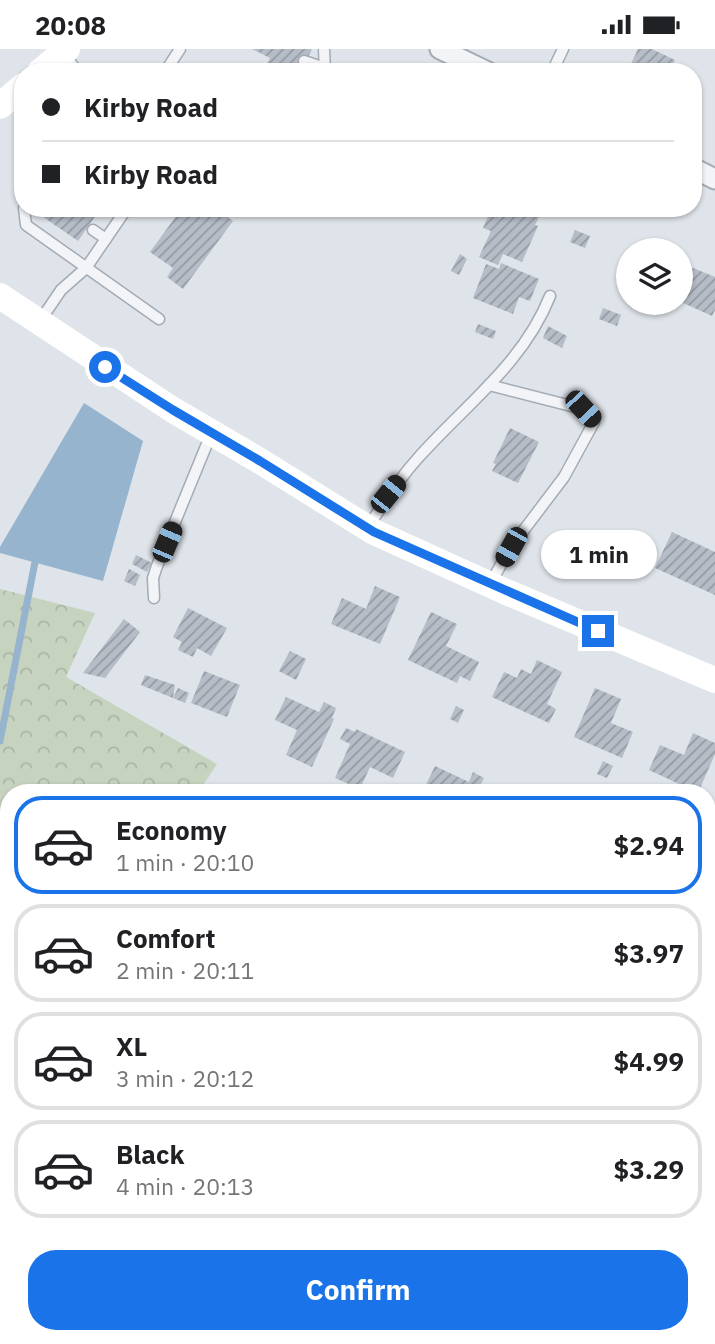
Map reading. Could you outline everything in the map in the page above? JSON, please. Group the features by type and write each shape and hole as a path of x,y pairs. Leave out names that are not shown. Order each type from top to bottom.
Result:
{"main road":[{"path":"0,106 14,94"},
{"path":"0,296 211,433 368,529 490,585 715,680"}],"street":[{"path":"440,49 469,63"}],"lane":[{"path":"304,61 309,63"},
{"path":"25,217 26,225 159,320"},
{"path":"39,322 61,290 86,268 118,217"},
{"path":"93,230 106,239"},
{"path":"368,529 388,494 418,457 511,363 541,319 550,296"},
{"path":"489,386 583,409 594,422 564,477 511,547 490,585"},
{"path":"154,598 153,578 156,566 211,433"}],"green space":[{"path":"0,589 95,613 66,677 217,764 204,784 0,784"}],"water":[{"path":"84,403 143,441 103,581 0,553 0,547"}],"building":[{"path":"252,49 312,49 305,63 268,63 270,58"},
{"path":"638,49 652,49 675,60 674,63 631,63"},
{"path":"43,217 95,217 78,241"},
{"path":"175,217 227,217 233,221 183,289 167,277 173,268 150,252"},
{"path":"488,217 539,217 535,225 538,226 522,262 503,254 498,265 479,257 491,231 483,228"},
{"path":"575,230 590,236 585,248 570,242"},
{"path":"460,254 467,259 459,275 451,271"},
{"path":"501,263 539,279 530,301 519,297 513,314 473,298 486,264 499,269"},
{"path":"693,268 715,277 715,310 712,316 693,307"},
{"path":"603,308 621,315 617,326 599,319"},
{"path":"478,324 496,331 493,339 475,332"},
{"path":"548,326 567,336 562,348 543,338"},
{"path":"510,428 539,442 518,483 492,471 496,464 493,463"},
{"path":"672,532 715,552 715,595 655,568"},
{"path":"136,555 152,563 147,572 132,564"},
{"path":"129,569 140,575 135,586 124,581"},
{"path":"375,586 400,597 380,644 331,624 342,598 366,609"},
{"path":"188,608 227,628 211,656 197,648 193,657 178,650 182,642 173,637"},
{"path":"431,612 457,624 446,646 479,662 470,681 460,676 457,683 408,660"},
{"path":"124,619 140,632 105,678 83,673"},
{"path":"290,651 306,659 296,680 279,671"},
{"path":"537,660 562,672 547,704 556,709 549,723 492,697 504,672 517,678 521,669 531,674"},
{"path":"204,671 240,685 227,717 191,703"},
{"path":"145,675 175,685 173,698 141,685"},
{"path":"178,688 189,693 185,703 173,698"},
{"path":"595,688 621,699 611,723 633,732 622,758 574,737"},
{"path":"286,697 319,712 324,702 336,708 332,718 334,719 312,767 286,755 297,730 275,720"},
{"path":"456,706 464,710 458,723 450,719"},
{"path":"346,728 355,732 356,729 405,752 393,778 370,767 362,784 349,784 335,778 350,744 340,739"},
{"path":"693,733 715,743 715,754 702,784 679,784 649,770 660,745 684,755"},
{"path":"603,761 613,766 607,778 597,774"},
{"path":"435,766 469,782 473,772 484,778 481,784 426,784"}],"waterway":[{"path":"0,741 35,562"}],"route":[{"path":"105,367 374,532 598,631"}]}
